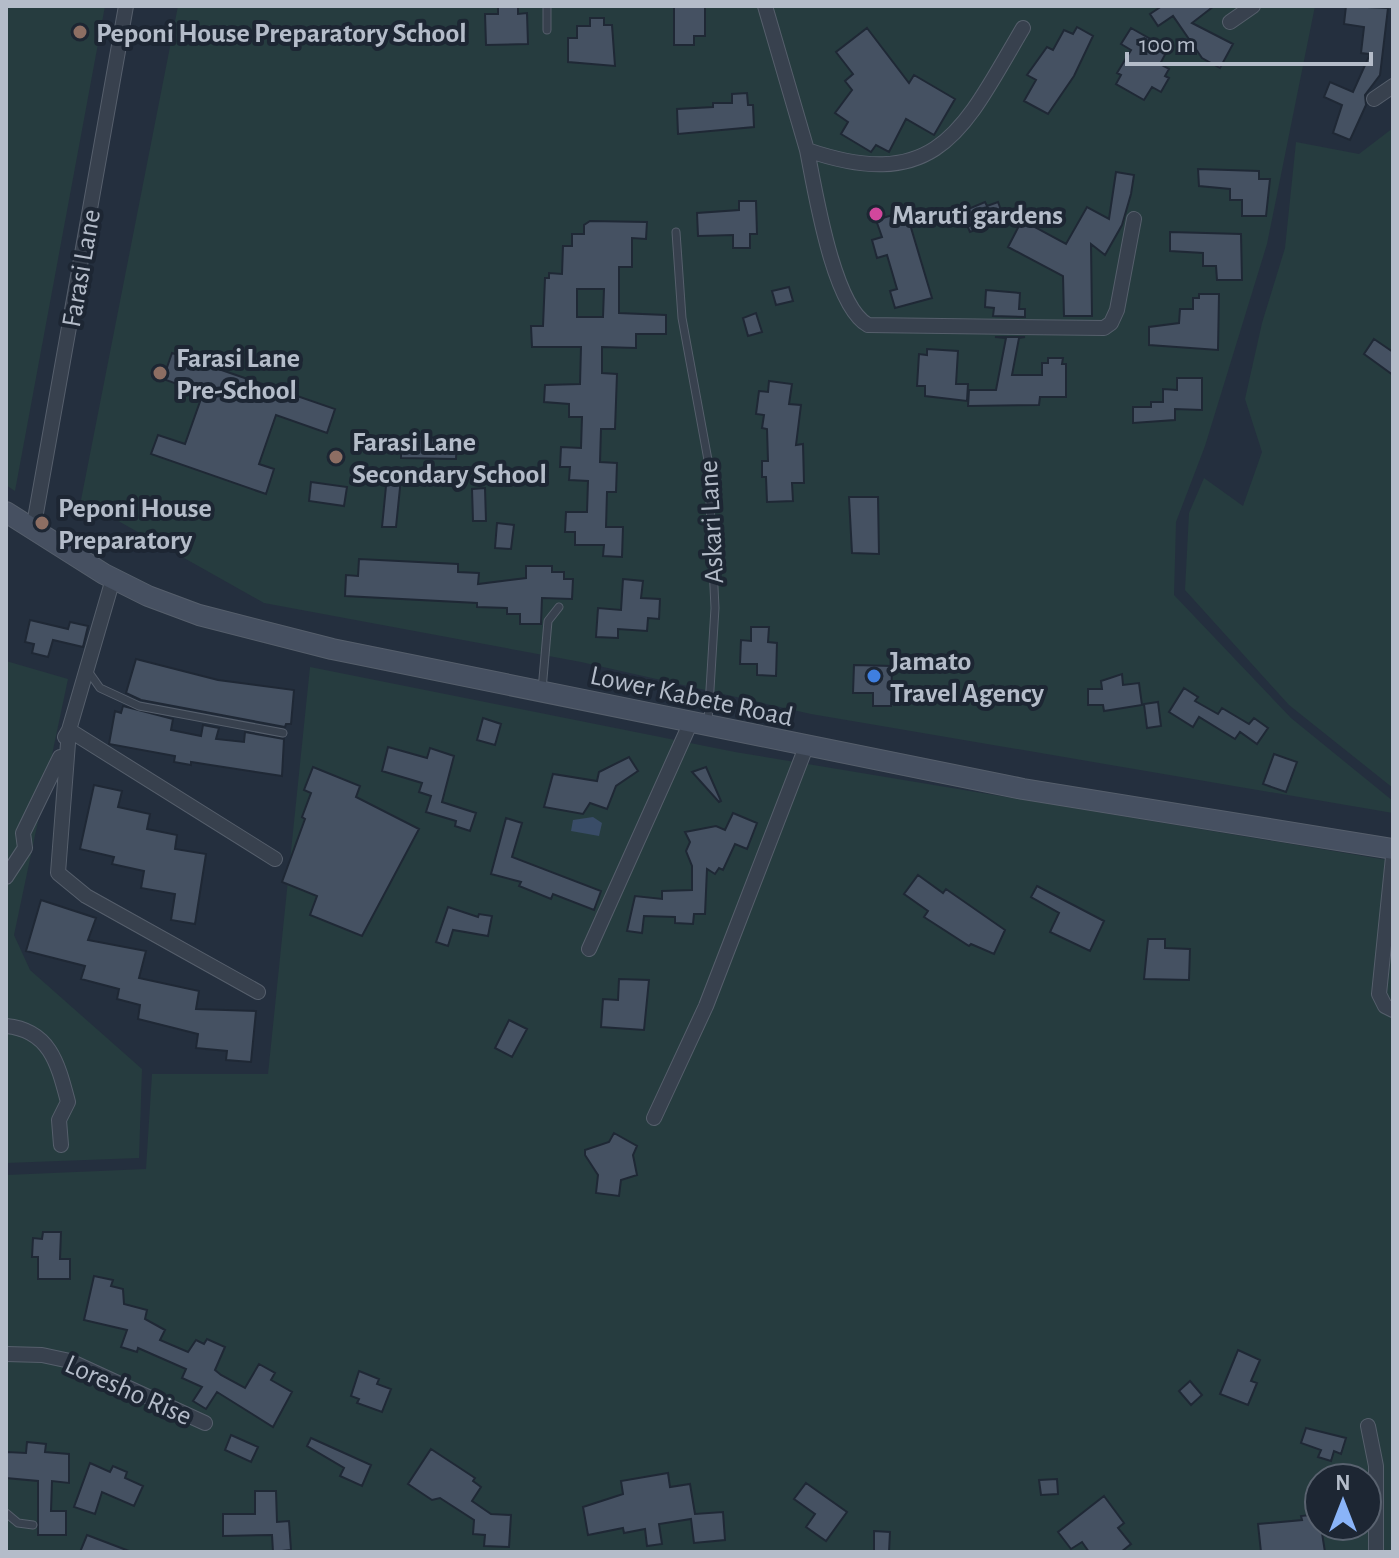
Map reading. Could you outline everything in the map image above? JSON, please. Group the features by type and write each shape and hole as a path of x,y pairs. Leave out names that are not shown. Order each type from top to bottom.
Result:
{"main road":[{"name":"Lower Kabete Road","path":"6,512 113,579 199,615 332,649 699,726 1172,816 1393,849"}],"street":[{"name":"Farasi Lane","path":"33,530 126,6"},
{"path":"765,6 807,150 826,234 847,300 858,319 868,325 1104,328 1111,323 1117,310 1134,219"},
{"path":"1230,22 1253,6"},
{"path":"807,150 834,159 875,163 934,152 952,138 970,115 1023,28"},
{"path":"1374,99 1393,86"},
{"path":"113,579 69,730 58,873 86,896 258,992"},
{"path":"589,949 699,726"},
{"path":"69,730 275,859"},
{"path":"6,877 25,848 23,833 58,766 63,740 69,730"},
{"path":"654,1118 706,1006 806,747"},
{"path":"1393,857 1379,994 1385,1006 1393,1010"},
{"path":"6,1026 23,1028 48,1044 57,1062 68,1102 59,1120 61,1145"},
{"name":"Loresho Rise","path":"6,1354 42,1355 70,1361 205,1423"},
{"path":"1368,1426 1376,1466 1376,1552"}],"lane":[{"path":"547,6 547,30"},
{"name":"Askari Lane","path":"676,232 682,318 708,460 715,608 699,726"},
{"path":"542,692 548,621 559,607"},
{"path":"87,669 100,688 139,706 283,733"},
{"path":"6,1513 18,1523 33,1525"}],"green space":[{"path":"6,6 105,6 15,491 6,485"},
{"path":"178,6 1315,6 1267,244 1205,446 1176,522 1174,595 1291,718 1393,801 1393,813 811,714 581,662 264,603 81,500"},
{"path":"1393,128 1393,788 1289,705 1185,590 1189,513 1204,478 1243,506 1262,452 1245,399 1262,323 1285,248 1296,142 1359,154"},
{"path":"6,661 68,679 14,935 30,970 142,1069 139,1158 6,1163"},
{"path":"310,667 735,752 1393,861 1393,1552 6,1552 6,1175 146,1169 152,1074 268,1074"}],"water":[{"path":"593,817 602,823 599,836 571,831 573,820"}],"building":[{"path":"498,6 518,6 518,14 527,13 528,44 486,45 485,14 498,14"},
{"path":"1162,6 1214,6 1192,23 1233,44 1220,68 1202,58 1173,16 1158,26 1150,14"},
{"path":"1346,6 1388,8 1380,75 1365,95 1366,105 1350,140 1333,133 1342,105 1324,97 1330,82 1353,92 1370,54 1361,53 1364,27 1344,24"},
{"path":"674,7 705,7 705,36 694,36 694,45 674,45"},
{"path":"590,18 604,18 604,25 612,25 615,66 568,62 568,38 577,38 577,26 590,26"},
{"path":"1077,27 1093,36 1074,76 1048,114 1024,101 1036,80 1027,75 1047,47 1053,50 1064,30 1073,34"},
{"path":"867,28 909,83 914,75 955,99 934,135 906,119 889,152 876,145 871,152 841,134 848,122 835,113 852,90 845,81 853,74 836,52"},
{"path":"1131,28 1168,49 1160,64 1169,69 1165,76 1169,78 1161,92 1152,87 1144,100 1116,84 1121,75 1117,73 1131,50 1121,44"},
{"path":"747,93 748,105 753,105 754,127 678,134 677,109 732,103 732,94"},
{"path":"1198,169 1259,171 1259,179 1270,179 1266,216 1242,216 1242,200 1230,200 1230,189 1199,186"},
{"path":"1116,172 1134,175 1131,194 1122,225 1105,255 1091,244 1092,316 1064,316 1063,276 1008,247 1022,220 1066,244 1087,207 1109,219"},
{"path":"739,201 756,201 757,234 750,234 750,248 733,248 733,235 698,236 697,213 739,210"},
{"path":"985,202 987,206 998,202 1004,218 970,232 961,212"},
{"path":"906,211 932,298 895,308 890,291 897,289 887,255 877,258 872,240 882,237 876,220"},
{"path":"590,221 647,222 646,239 632,238 632,267 619,267 619,313 666,315 666,334 636,334 636,348 602,347 602,373 617,374 615,429 601,429 600,462 617,463 616,492 607,492 606,527 623,527 622,557 603,556 604,545 575,545 575,532 565,532 566,512 587,512 588,481 569,480 570,467 560,467 561,447 581,448 582,417 569,417 569,404 544,402 545,385 580,384 581,347 532,347 531,326 543,326 545,278 549,278 549,273 562,274 563,246 572,246 572,234 584,234 584,225","holes":["577,289 604,289 603,317 577,317"]},
{"path":"1170,232 1241,234 1242,280 1217,280 1216,266 1203,266 1203,253 1170,251"},
{"path":"789,287 793,301 776,305 772,291"},
{"path":"986,290 1020,293 1019,309 1025,309 1025,317 993,316 994,308 985,307"},
{"path":"1199,294 1219,294 1218,350 1149,345 1149,327 1179,323 1180,309 1193,309 1193,298 1199,298"},
{"path":"756,313 762,332 748,336 743,318"},
{"path":"995,337 1025,337 1019,338 1012,375 1042,375 1042,363 1048,363 1048,358 1063,358 1062,364 1066,364 1066,397 1040,397 1039,405 968,406 969,390 996,390 1006,338"},
{"path":"1374,339 1393,352 1393,375 1364,354"},
{"path":"927,349 958,351 956,384 968,384 967,401 925,396 925,386 917,386 919,354 927,355"},
{"path":"172,353 335,409 327,433 276,415 259,464 274,469 266,494 151,454 158,435 185,444 203,393 163,379"},
{"path":"1177,378 1202,378 1202,410 1175,409 1175,420 1133,423 1133,407 1151,407 1151,402 1163,402 1163,389 1177,390"},
{"path":"769,381 792,384 789,404 801,405 796,445 803,444 804,483 792,483 793,501 767,502 766,477 762,477 762,461 768,461 767,429 762,428 764,415 756,414 759,391 768,392"},
{"path":"401,437 457,438 456,459 401,458"},
{"path":"395,472 401,478 396,527 382,527 387,476"},
{"path":"311,482 347,487 344,506 309,501"},
{"path":"485,488 486,521 473,521 472,489"},
{"path":"849,497 878,497 879,554 852,553"},
{"path":"497,523 514,525 511,549 495,548"},
{"path":"359,559 458,564 458,572 479,573 478,584 526,578 526,566 552,566 552,572 564,572 564,579 573,579 572,599 542,598 541,624 520,624 520,614 507,614 507,608 477,607 477,603 345,596 346,575 358,576"},
{"path":"623,579 643,581 641,598 660,599 659,619 648,618 647,631 618,629 618,638 596,637 598,608 621,610"},
{"path":"30,620 68,629 70,622 88,626 83,647 53,640 48,657 32,653 34,644 25,642"},
{"path":"751,627 769,627 768,642 777,643 776,676 757,675 757,664 740,664 741,640 751,641"},
{"path":"136,659 218,680 294,690 291,724 285,727 141,700 126,693"},
{"path":"854,665 892,666 891,706 873,706 873,693 853,693"},
{"path":"1122,674 1123,685 1139,683 1142,705 1104,711 1103,705 1088,705 1088,689 1102,689 1101,681"},
{"path":"1184,688 1198,697 1195,701 1218,714 1222,708 1249,724 1254,718 1268,728 1257,744 1240,732 1235,739 1199,717 1193,727 1169,712"},
{"path":"1158,702 1161,726 1147,728 1144,704"},
{"path":"123,706 173,719 171,730 201,736 203,725 219,728 216,739 244,742 245,732 284,739 282,776 174,762 175,756 109,744 115,711 121,713"},
{"path":"483,718 501,724 495,745 477,740"},
{"path":"388,747 427,758 430,748 454,756 442,802 476,813 470,831 455,826 456,821 426,812 431,796 419,792 422,783 382,771"},
{"path":"1274,754 1297,762 1286,792 1263,784"},
{"path":"629,757 638,771 616,786 607,809 590,803 583,814 544,807 553,774 597,781 599,772"},
{"path":"313,767 360,786 356,797 419,829 362,936 310,915 317,896 282,882 305,819 302,817 311,793 304,790"},
{"path":"706,767 721,801 719,802 692,772"},
{"path":"94,785 122,791 118,807 150,814 147,829 177,835 175,849 206,854 195,924 171,920 175,894 141,888 144,871 112,864 114,857 80,849"},
{"path":"733,813 757,823 747,849 735,844 723,870 719,868 715,874 707,869 705,914 694,914 693,924 675,923 675,917 644,916 642,933 627,931 635,896 662,899 662,891 692,890 692,866 686,851 690,842 685,832 716,826 725,830"},
{"path":"506,818 522,823 512,857 601,891 594,910 553,894 551,899 519,886 521,882 491,874"},
{"path":"918,875 943,893 946,889 1005,930 994,954 971,944 969,946 924,917 928,911 904,894"},
{"path":"1037,886 1104,921 1090,951 1050,932 1059,913 1031,897"},
{"path":"41,900 96,918 88,940 146,951 139,978 199,991 196,1009 256,1011 251,1062 226,1060 227,1051 196,1048 198,1034 138,1019 140,1005 117,999 119,989 81,979 85,966 26,951"},
{"path":"448,907 478,917 479,914 492,916 488,936 453,930 448,946 436,942"},
{"path":"1148,939 1165,939 1165,948 1190,949 1189,980 1144,979"},
{"path":"619,979 649,980 644,1030 601,1027 603,999 618,1000"},
{"path":"509,1020 527,1029 512,1057 495,1048"},
{"path":"614,1133 637,1146 633,1155 637,1175 621,1180 619,1196 596,1193 598,1175 585,1155 585,1150 609,1142"},
{"path":"43,1232 61,1232 60,1259 70,1259 70,1279 38,1279 38,1257 32,1257 33,1238 42,1239"},
{"path":"94,1276 113,1280 111,1286 123,1289 124,1304 147,1310 145,1319 165,1330 160,1340 188,1352 196,1340 204,1344 207,1339 225,1347 215,1370 245,1388 259,1364 275,1373 271,1380 292,1392 273,1427 217,1392 206,1409 193,1401 202,1387 182,1378 186,1369 138,1348 137,1352 121,1347 127,1330 84,1320"},
{"path":"1238,1350 1260,1360 1251,1381 1257,1383 1248,1405 1220,1394"},
{"path":"359,1371 379,1379 377,1384 391,1389 382,1412 357,1403 359,1399 351,1396"},
{"path":"1190,1381 1202,1395 1191,1405 1179,1391"},
{"path":"1306,1428 1346,1438 1341,1454 1334,1451 1331,1461 1318,1457 1321,1450 1301,1443"},
{"path":"231,1435 258,1447 251,1462 225,1450"},
{"path":"311,1438 371,1465 362,1486 340,1476 344,1468 307,1446"},
{"path":"27,1442 46,1444 45,1452 69,1454 69,1483 52,1481 51,1511 66,1511 66,1535 38,1535 38,1481 6,1478 7,1452 26,1453"},
{"path":"431,1449 475,1478 473,1481 481,1487 472,1501 491,1514 511,1515 509,1547 484,1546 485,1535 473,1534 474,1520 440,1498 432,1500 408,1484"},
{"path":"90,1463 110,1472 113,1466 127,1472 125,1478 143,1486 134,1506 102,1492 95,1514 74,1507"},
{"path":"668,1473 670,1487 690,1484 695,1514 723,1512 725,1540 694,1543 691,1519 659,1524 662,1544 647,1546 645,1529 624,1533 623,1528 588,1535 583,1507 623,1494 621,1481"},
{"path":"1057,1479 1058,1494 1041,1495 1039,1480"},
{"path":"806,1483 847,1512 826,1541 806,1527 815,1514 794,1499"},
{"path":"255,1491 276,1491 277,1522 289,1521 291,1550 273,1552 272,1535 223,1536 223,1514 255,1514"},
{"path":"1104,1496 1124,1523 1118,1528 1131,1544 1121,1552 1089,1552 1082,1542 1071,1549 1058,1532"},
{"path":"1303,1516 1303,1542 1323,1542 1325,1552 1261,1552 1258,1524 1302,1520"},
{"path":"874,1531 890,1532 889,1552 874,1552"},
{"path":"87,1535 129,1551 129,1552 80,1552"}],"place":[{"name":"Peponi House Preparatory School","path":"80,32"},
{"name":"Maruti gardens","path":"876,214"},
{"name":"Farasi Lane Pre-School","path":"160,373"},
{"name":"Farasi Lane Secondary School","path":"336,457"},
{"name":"Peponi House Preparatory","path":"42,523"},
{"name":"Jamato Travel Agency","path":"874,676"}]}
